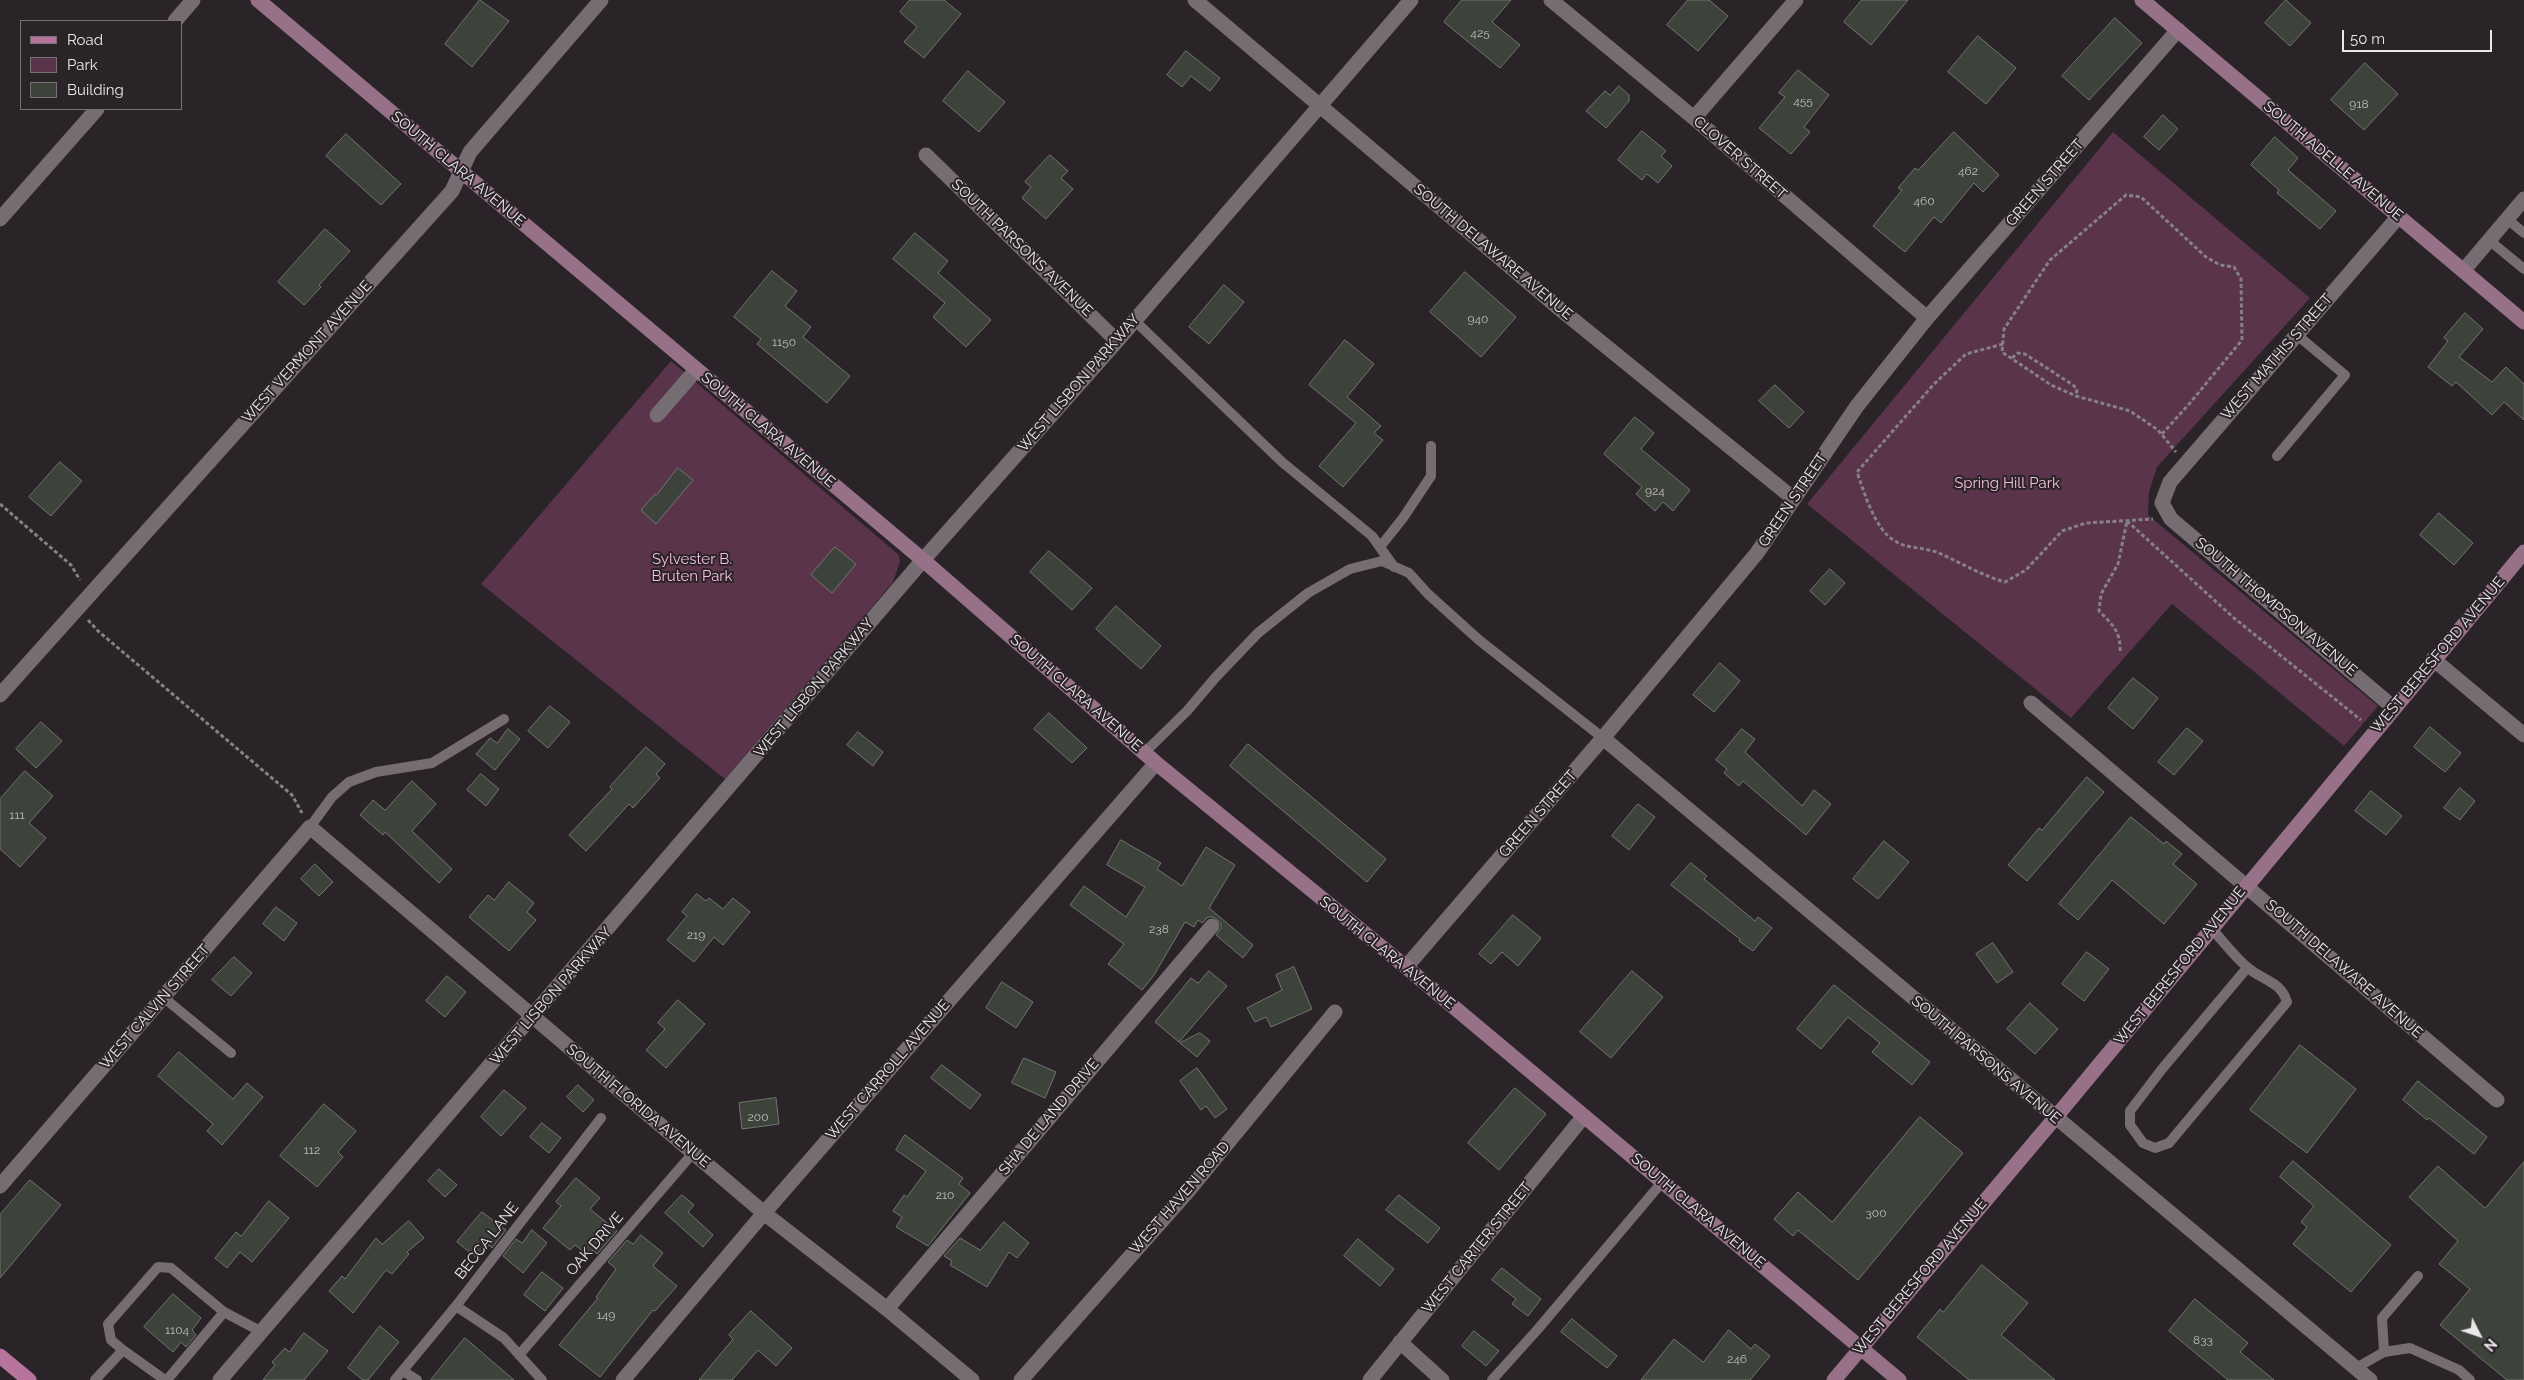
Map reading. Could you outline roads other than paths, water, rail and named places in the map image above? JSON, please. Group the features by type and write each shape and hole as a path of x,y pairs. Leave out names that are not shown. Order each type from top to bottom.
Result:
{"main road":[{"path":"0,1356 29,1380"}],"street":[{"path":"175,20 193,0"},
{"name":"SOUTH CLARA AVENUE","path":"258,0 923,560 1150,758 1663,1181 1899,1380"},
{"name":"WEST VERMONT AVENUE","path":"0,695 452,191 470,152 601,0"},
{"name":"SOUTH DELAWARE AVENUE","path":"1195,0 1560,309 1794,499"},
{"name":"WEST LISBON PARKWAY","path":"220,1380 534,1017 923,560 1117,341 1411,0"},
{"name":"CLOVER STREET","path":"1550,0 1694,118 1927,318"},
{"path":"1694,118 1796,0"},
{"name":"SOUTH ADELLE AVENUE","path":"2142,0 2524,322"},
{"name":"GREEN STREET","path":"1406,968 1603,738 1757,553 1857,406 1927,318 2178,30"},
{"path":"0,219 96,110"},
{"name":"SOUTH PARSONS AVENUE","path":"926,155 1117,341"},
{"path":"2464,270 2524,199"},
{"name":"WEST MATHIS STREET","path":"2162,503 2170,482 2399,216"},
{"path":"658,415 696,370"},
{"name":"SOUTH THOMPSON AVENUE","path":"2162,503 2171,519 2394,708"},
{"name":"WEST BERESFORD AVENUE","path":"1834,1380 2055,1118 2433,659 2524,552"},
{"path":"2433,659 2524,735"},
{"name":"SOUTH DELAWARE AVENUE","path":"2031,704 2497,1100"},
{"name":"SOUTH PARSONS AVENUE","path":"1603,738 2370,1380"},
{"name":"WEST CARROLL AVENUE","path":"623,1380 1150,758"},
{"name":"SOUTH FLORIDA AVENUE","path":"310,827 764,1213 886,1309 972,1380"},
{"name":"WEST CALVIN STREET","path":"0,1186 310,827"},
{"name":"SHA DE LAND DRIVE","path":"886,1309 1212,926"},
{"name":"WEST HAVEN ROAD","path":"1020,1380 1189,1190 1335,1012"},
{"name":"WEST CARTER STREET","path":"1370,1380 1584,1116"},
{"path":"1400,1342 1442,1380"}],"lane":[{"path":"2507,219 2524,233"},
{"path":"2490,240 2524,269"},
{"path":"1134,320 1282,462 1372,536 1395,567"},
{"path":"2277,456 2345,375 2297,335"},
{"path":"1380,547 1403,518 1431,476 1431,446"},
{"path":"1150,758 1215,678 1258,633 1308,593 1350,569 1382,562 1409,573 1428,594 1479,640 1603,738"},
{"path":"310,827 332,797 349,782 376,772 432,763 504,719"},
{"path":"2211,928 2247,968 2270,980 2284,992 2287,1002 2169,1143 2155,1148 2143,1143 2130,1125 2130,1111 2162,1069 2247,968"},
{"path":"163,997 231,1053"},
{"name":"BECCA LANE","path":"395,1380 456,1306 601,1118"},
{"name":"OAK DRIVE","path":"519,1355 694,1153"},
{"path":"1492,1380 1538,1329 1663,1181"},
{"path":"224,1312 166,1380 111,1340 108,1324 158,1267 171,1268 224,1312 262,1332"},
{"path":"2384,1352 2382,1318 2418,1276"},
{"path":"456,1306 504,1338 542,1380"},
{"path":"2356,1368 2384,1352 2410,1348 2459,1370 2470,1380"},
{"path":"95,1380 123,1350"},
{"path":"403,1371 417,1380"}],"park label":[{"name":"Spring Hill Park","path":"2007,483"},
{"name":"Sylvester B. Bruten Park","path":"692,568"}]}
